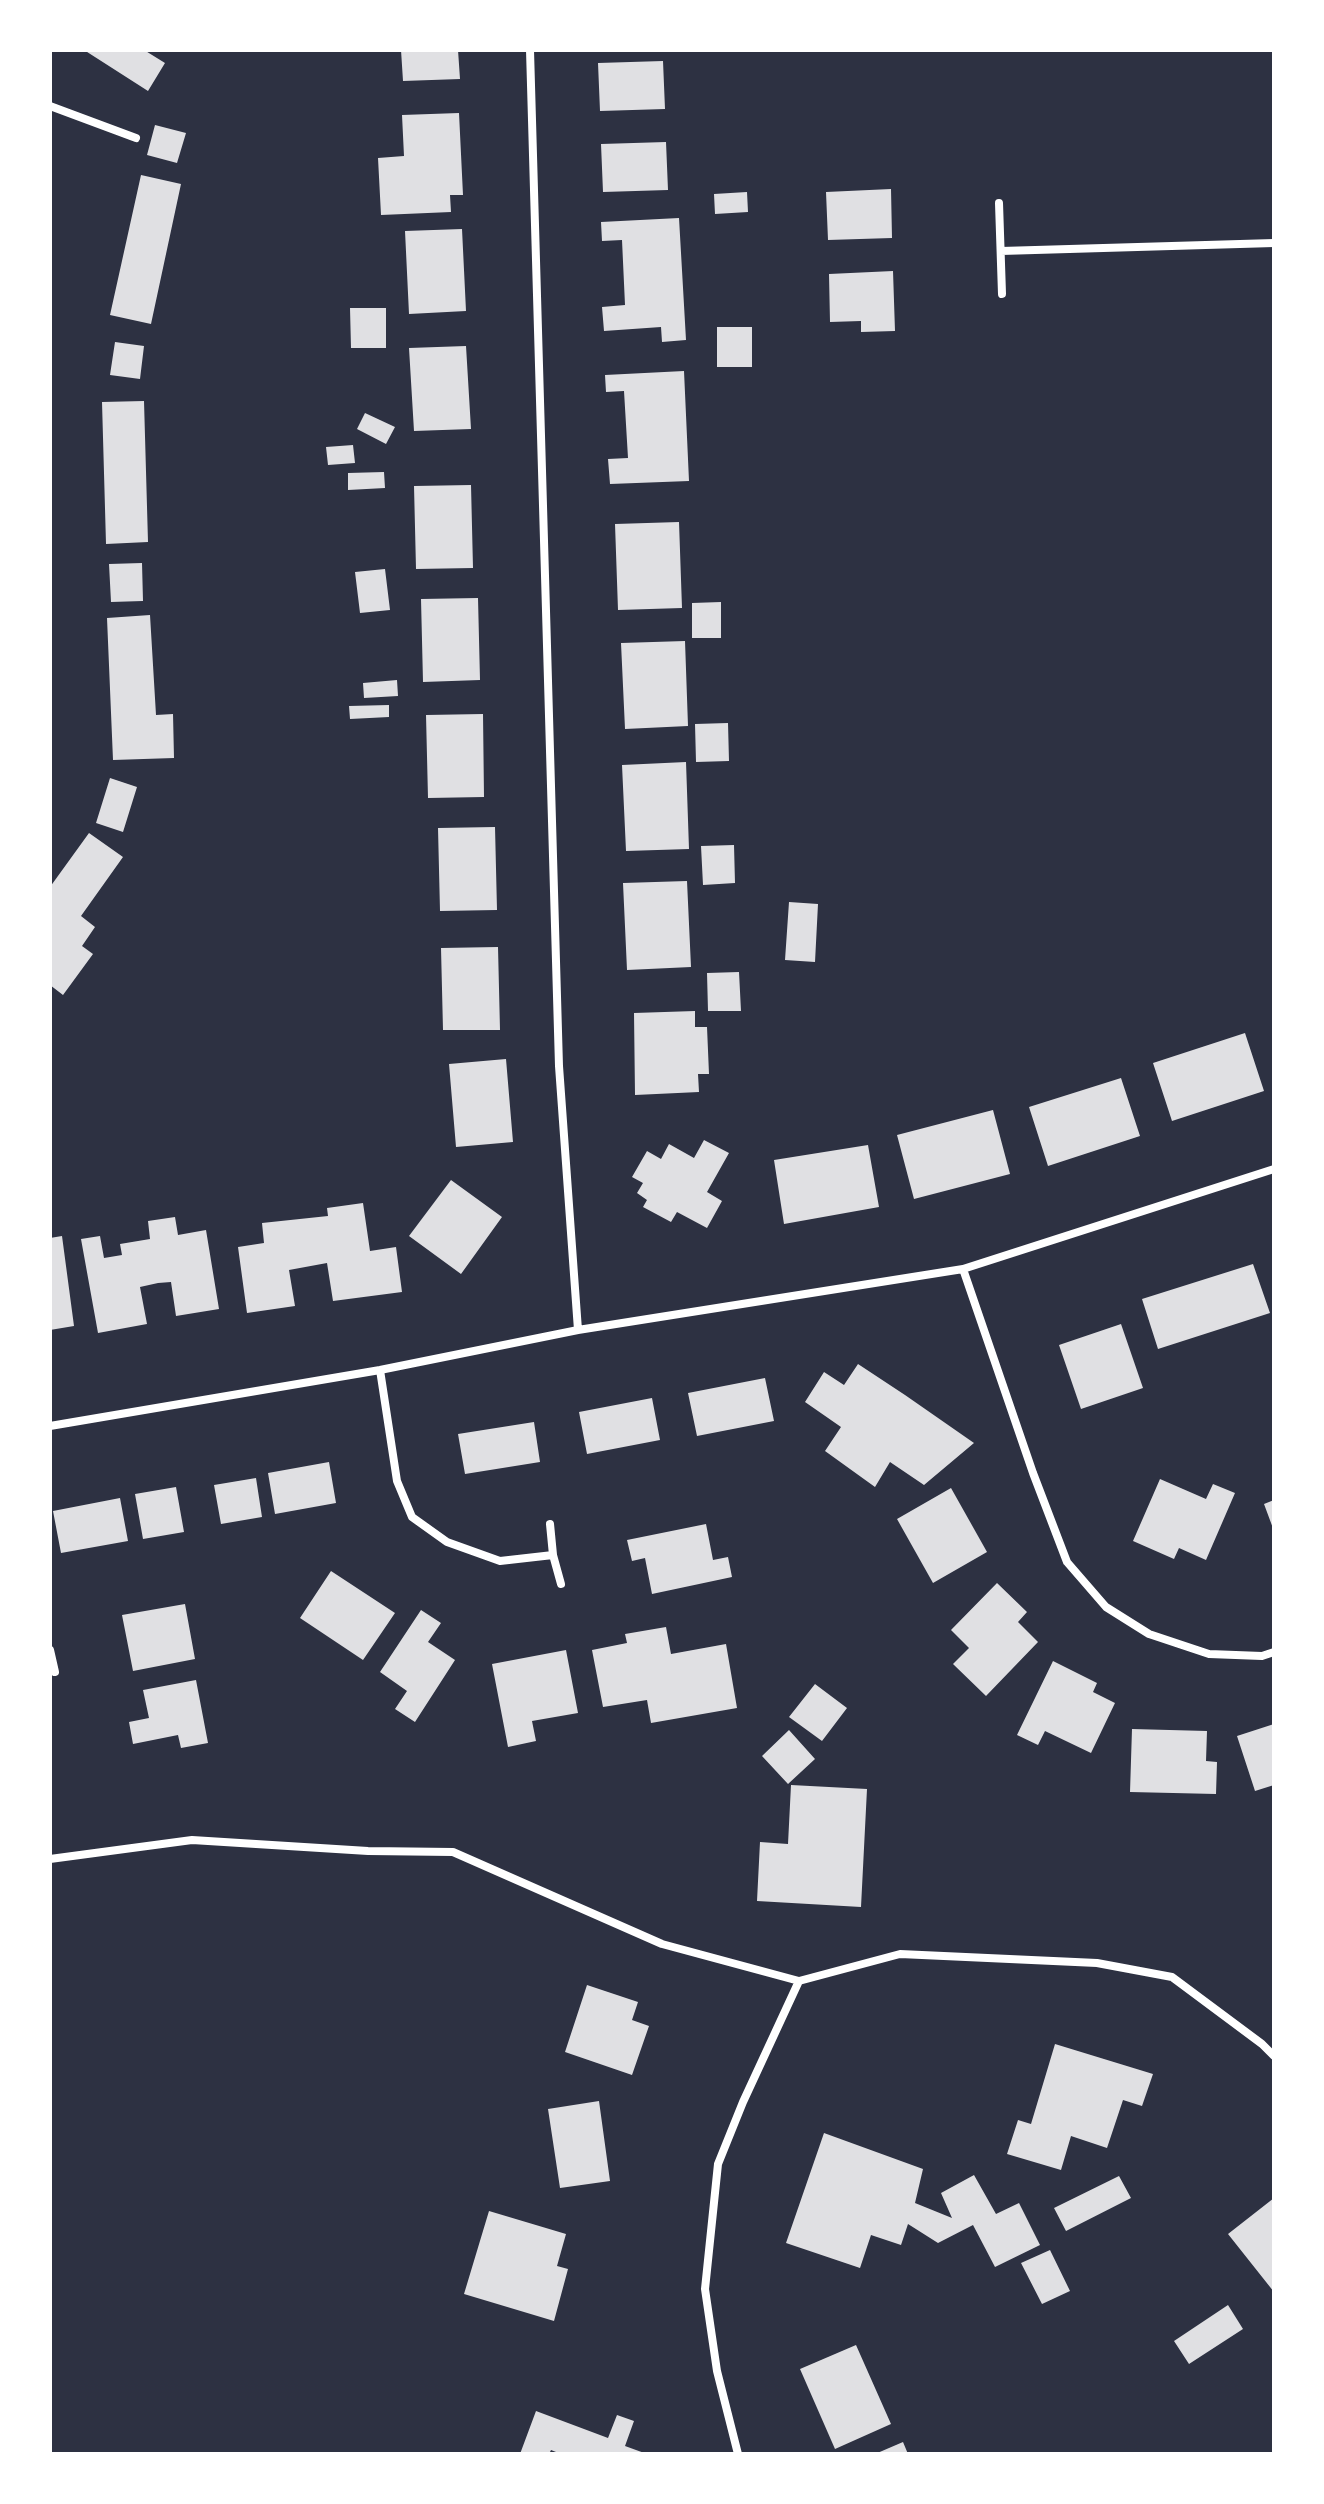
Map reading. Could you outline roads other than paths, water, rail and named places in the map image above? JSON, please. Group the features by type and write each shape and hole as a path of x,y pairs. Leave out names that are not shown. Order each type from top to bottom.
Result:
{"street":[{"path":"530,50 558,1050 578,1330"},
{"path":"50,106 136,138"},
{"path":"999,203 1002,294"},
{"path":"1001,251 1274,243"},
{"path":"50,1426 380,1370 578,1330 963,1269 1274,1169"},
{"path":"963,1269 1067,1562 1106,1607 1149,1634 1209,1654 1262,1656 1274,1652"},
{"path":"380,1370 397,1481 412,1517 447,1542 500,1561 553,1555"},
{"path":"550,1524 553,1555 561,1584"},
{"path":"50,1650 55,1672"},
{"path":"50,1859 192,1840 368,1851 453,1852 662,1944 799,1981 900,1954 1097,1963 1172,1977 1274,2056"},
{"path":"738,2454 717,2371 705,2289 718,2164 799,1981"}]}
